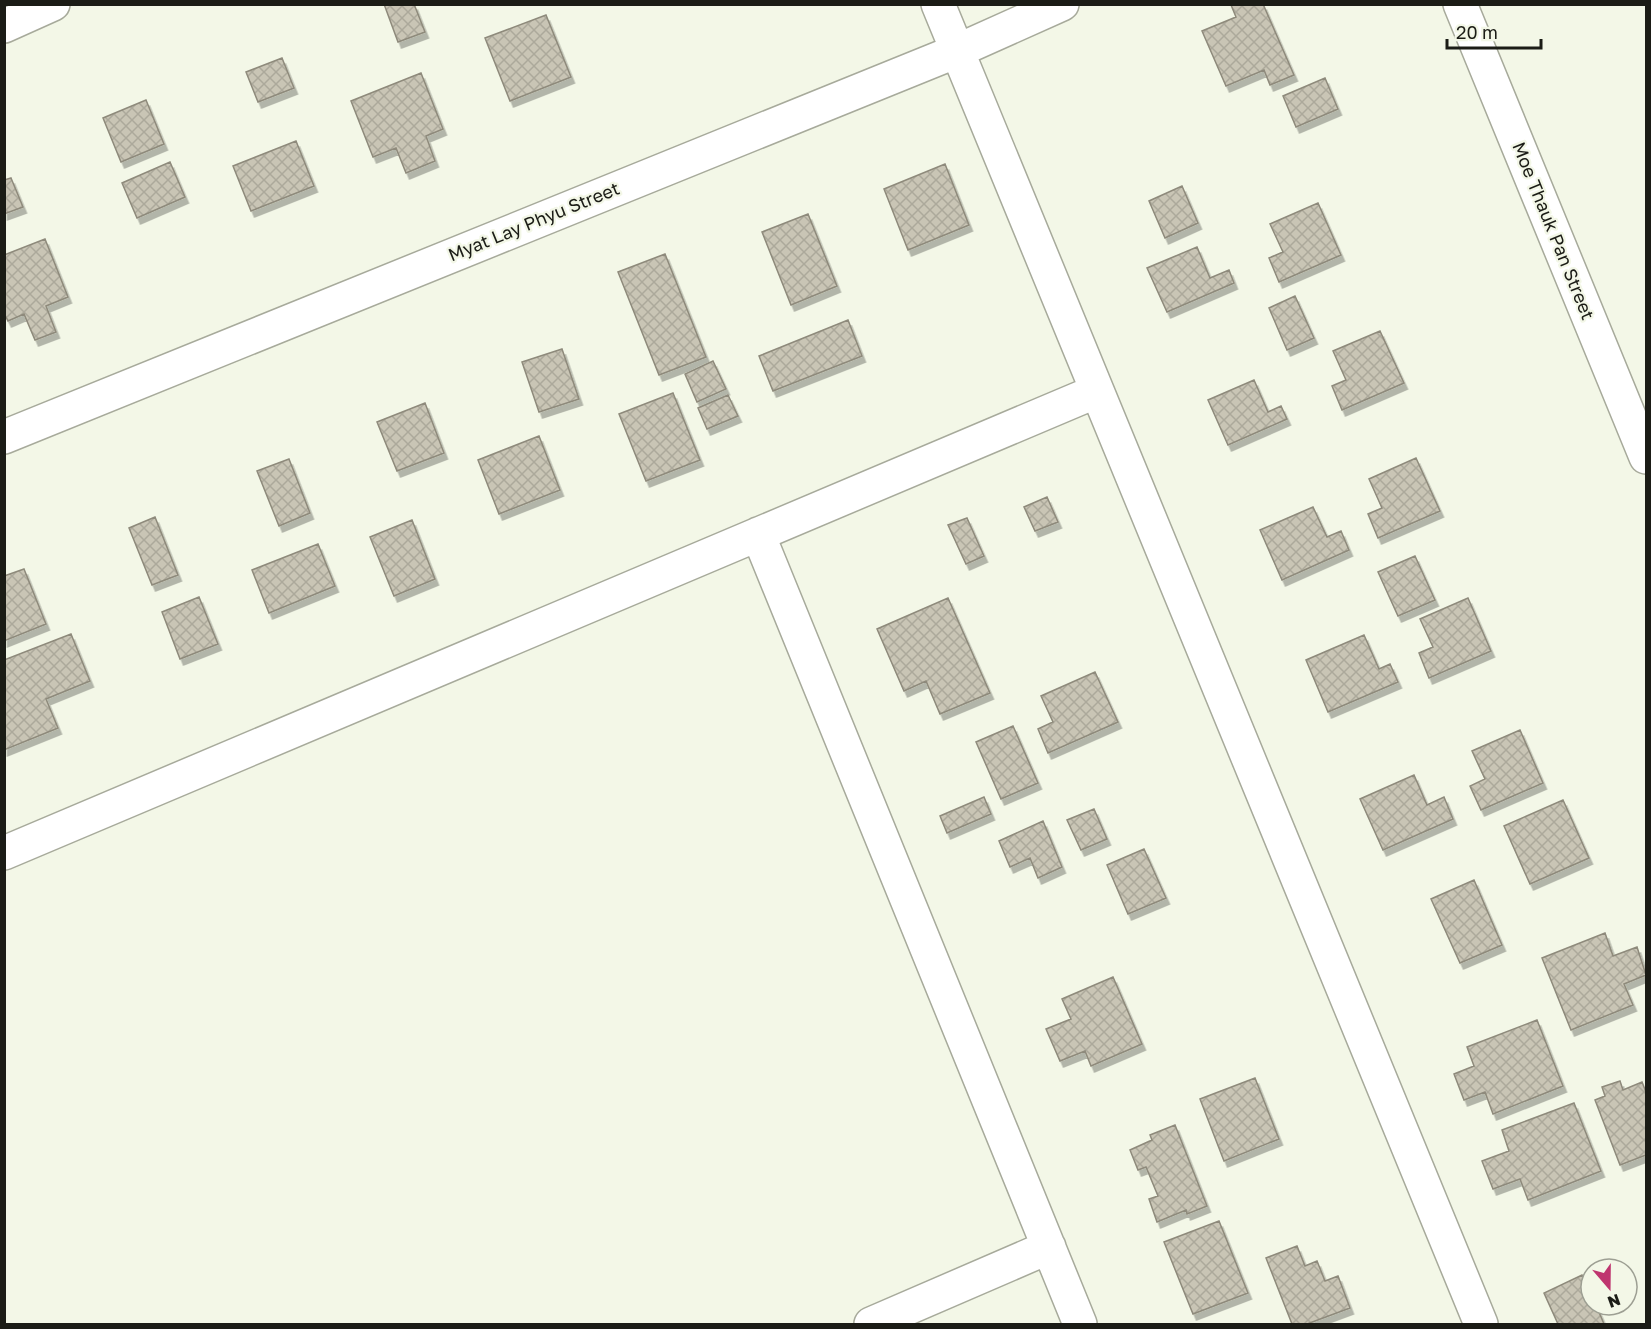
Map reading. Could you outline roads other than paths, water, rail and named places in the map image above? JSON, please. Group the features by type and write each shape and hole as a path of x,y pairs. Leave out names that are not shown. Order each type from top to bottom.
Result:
{"street":[{"path":"4,26 53,4"},
{"path":"938,4 1481,1324"},
{"name":"Myat Lay Phyu Street","path":"4,437 957,51 1062,4"},
{"name":"Moe Thauk Pan Street","path":"1460,4 1647,457"},
{"path":"4,852 1097,391"},
{"path":"758,534 1080,1324"},
{"path":"871,1324 1049,1247"}]}
